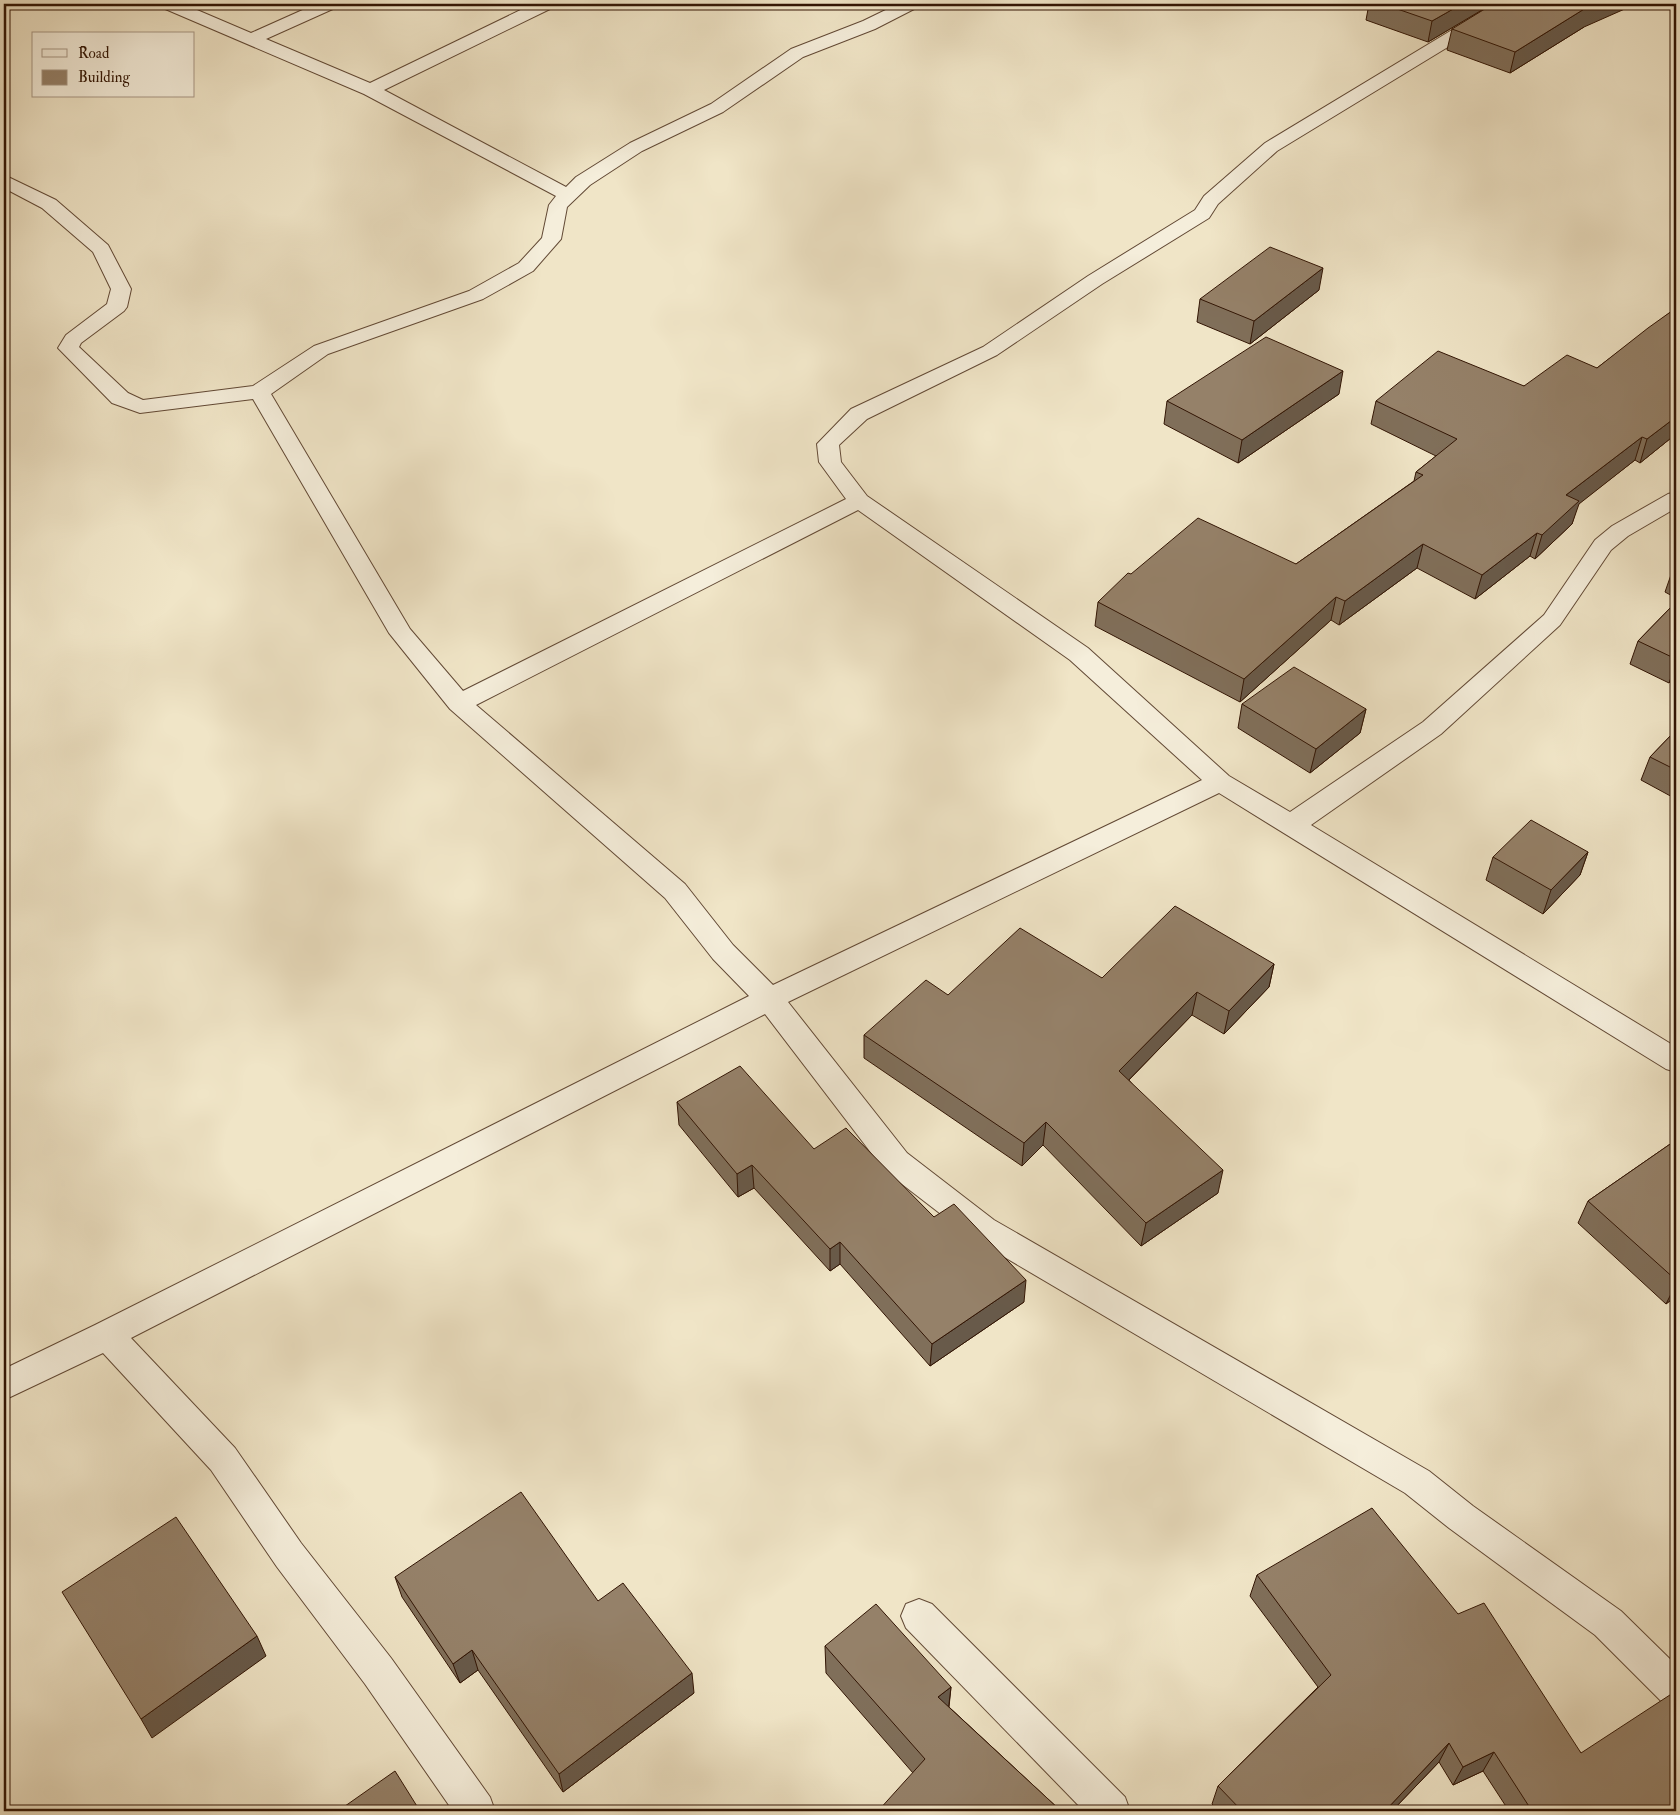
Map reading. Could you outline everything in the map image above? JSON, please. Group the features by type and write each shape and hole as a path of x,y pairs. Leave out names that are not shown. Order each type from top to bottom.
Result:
{"street":[{"path":"169,4 370,90 568,195"},
{"path":"252,39 329,4"},
{"path":"370,90 546,4"},
{"path":"5,182 48,204 101,249 121,289 116,307 73,339 68,348 120,398 140,407 259,392 321,350 476,295 526,267 551,239 558,205 583,182 636,148 717,108 797,54 869,25 910,4"},
{"path":"1506,4 1271,146 1211,200 1202,214 1095,280 990,351 859,414 828,444 830,462 859,500 1080,654 1220,782 1676,1061"},
{"path":"259,392 401,633 459,703 675,891 723,952 769,999 896,1162 983,1229 1417,1482 1461,1517 1608,1623 1676,1690"},
{"path":"1291,825 1432,728 1552,620 1603,544 1620,531 1676,499"},
{"path":"459,703 859,500"},
{"path":"4,1385 107,1335 769,999 1220,782"},
{"path":"107,1335 223,1459 289,1555 378,1670 476,1811"},
{"path":"919,1616 1111,1811"}],"building":[{"path":"1383,4 1462,4 1432,21"},
{"path":"1493,4 1594,4 1515,52 1452,29"},
{"path":"1270,247 1323,268 1254,321 1200,299"},
{"path":"1676,308 1676,417 1647,439 1642,437 1566,495 1579,501 1542,535 1537,533 1482,575 1423,544 1345,601 1336,597 1244,679 1098,602 1128,573 1131,574 1198,518 1296,564 1423,475 1416,472 1457,439 1376,401 1438,351 1524,386 1567,355 1597,368"},
{"path":"1266,337 1343,371 1242,440 1167,401"},
{"path":"1676,602 1676,659 1638,641"},
{"path":"1294,667 1366,709 1316,749 1242,704"},
{"path":"1676,730 1676,770 1650,757"},
{"path":"1531,820 1588,852 1551,890 1493,857"},
{"path":"1175,906 1274,964 1229,1011 1197,992 1119,1071 1223,1170 1146,1223 1046,1122 1024,1143 864,1035 926,980 948,995 1020,928 1102,978"},
{"path":"740,1066 814,1149 846,1128 934,1217 954,1204 1026,1280 932,1344 840,1242 830,1249 752,1165 737,1174 677,1102"},
{"path":"1676,1140 1676,1280 1588,1201"},
{"path":"521,1492 598,1601 623,1583 692,1673 559,1774 472,1650 453,1664 395,1577"},
{"path":"1372,1508 1458,1614 1484,1603 1581,1753 1676,1691 1676,1811 1532,1811 1494,1752 1463,1767 1449,1743 1385,1811 1242,1811 1218,1786 1331,1675 1257,1575"},
{"path":"176,1517 257,1636 141,1719 62,1592"},
{"path":"876,1604 951,1687 938,1697 1061,1811 878,1811 925,1759 825,1646"},
{"path":"395,1771 420,1811 338,1811"}]}
